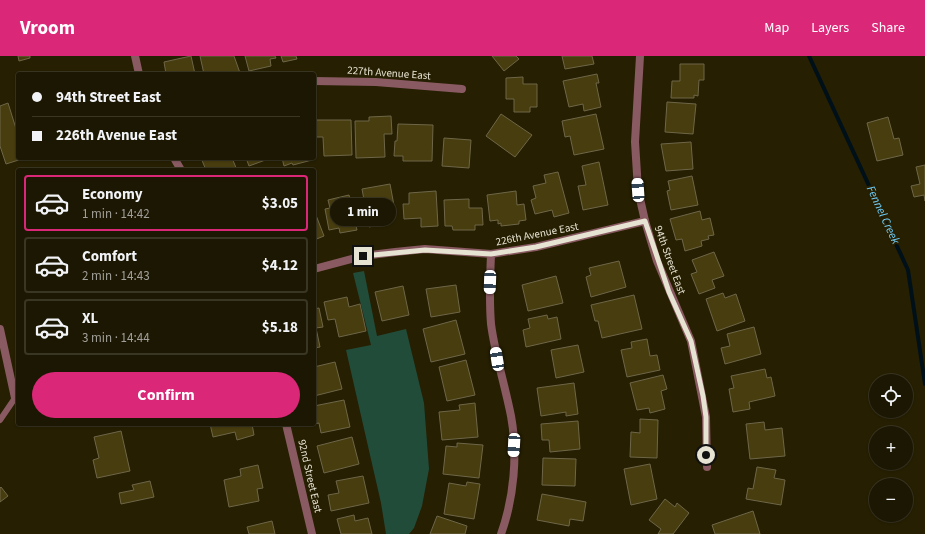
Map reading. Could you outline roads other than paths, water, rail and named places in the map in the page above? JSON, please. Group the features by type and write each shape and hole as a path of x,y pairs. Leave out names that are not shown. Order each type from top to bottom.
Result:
{"street":[{"path":"135,56 139,72"},
{"name":"94th Street East","path":"640,56 635,142 638,190 645,221 669,292 691,341 706,417 707,467"},
{"name":"227th Avenue East","path":"316,81 376,82 462,89"},
{"name":"226th Avenue East","path":"316,268 363,256 394,252 425,250 491,254 536,247 645,221"},
{"path":"491,254 491,324 497,359 511,418 514,445 511,499 501,534"},
{"path":"0,329 15,398"},
{"name":"92nd Street East","path":"286,426 312,534"}],"lane":[{"path":"0,420 15,398"}],"waterway":[{"name":"Fennel Creek","path":"809,56 908,270 925,384"}]}
